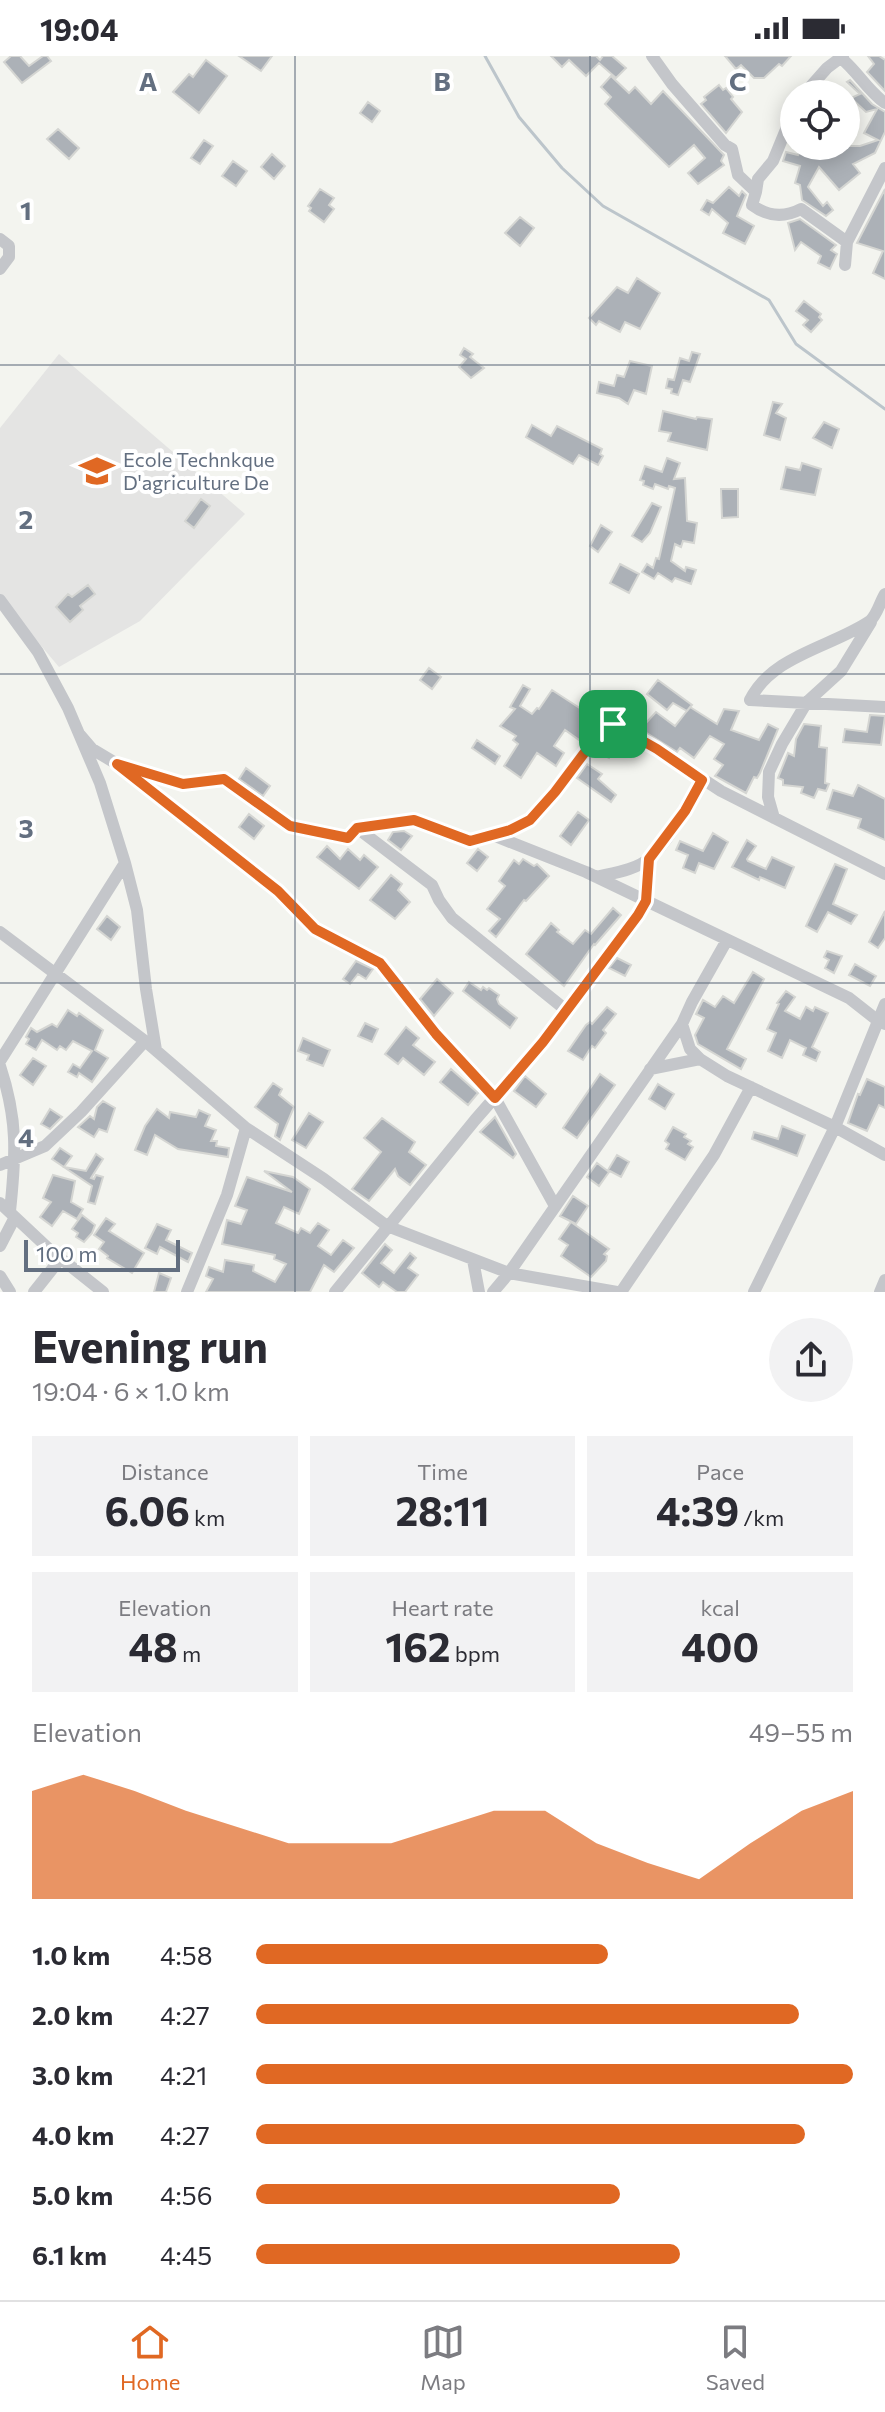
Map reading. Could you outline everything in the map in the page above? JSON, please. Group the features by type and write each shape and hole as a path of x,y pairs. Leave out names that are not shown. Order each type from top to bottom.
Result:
{"street":[{"path":"652,56 672,84 725,145 732,149 738,175 756,192"},
{"path":"816,80 842,57 871,93 885,103"},
{"path":"780,144 773,161 758,179 751,202 755,208 787,216 801,209 847,242"},
{"path":"845,265 847,242 885,171"},
{"path":"0,239 9,246 9,257 0,269"},
{"path":"774,818 768,797 769,772 807,702 841,671 885,594"},
{"path":"0,600 38,652 68,708 100,783 137,910 156,1050"},
{"path":"873,619 773,672 750,700 885,707"},
{"path":"117,764 183,784 224,779 290,826 348,838 357,828 414,820 470,841 495,836 530,820 603,728 613,724 702,780 885,874"},
{"path":"80,735 92,749 117,764 278,891 315,929 380,963 436,1034 495,1098 555,1206"},
{"path":"596,877 634,867 649,859 685,811 702,780"},
{"path":"357,828 432,885 452,918 566,1010"},
{"path":"495,836 596,877 849,998 881,1022"},
{"path":"335,1292 543,1042 646,901 649,859"},
{"path":"0,1246 15,1159 15,1123 0,1064 12,1039 125,863"},
{"path":"0,932 145,1041 246,1128 324,1179 387,1226 509,1273 619,1292 714,1155 751,1087"},
{"path":"500,1289 682,1024 727,940"},
{"path":"754,1292 835,1127 881,1022 885,1004"},
{"path":"682,1024 690,1049 700,1059 885,1155"},
{"path":"0,1030 12,1039"},
{"path":"0,1165 45,1146 63,1131 145,1041"},
{"path":"650,1069 700,1059"},
{"path":"187,1292 227,1195 246,1128"},
{"path":"8,1210 103,1292"},
{"path":"34,1292 61,1258"},
{"path":"473,1260 479,1292"},
{"path":"0,1276 10,1292"},
{"path":"880,1292 885,1280"}],"shaded area":[{"name":"Ecole Technkque D'agriculture De","path":"59,354 245,514 140,621 59,667 0,597 0,428"}],"building":[{"path":"11,56 20,56 29,66 43,56 51,61 22,83 4,62"},
{"path":"239,56 272,56 261,71"},
{"path":"551,56 596,56 600,60 603,56 612,56 626,68 616,78 599,63 586,76 569,60 562,67"},
{"path":"725,56 791,56 764,78 754,78 741,65 736,69"},
{"path":"868,56 879,56 885,60 885,91 867,72 874,64"},
{"path":"206,60 227,76 199,113 173,92 189,74 193,77"},
{"path":"611,76 629,93 635,87 651,104 663,91 724,155 721,161 724,165 698,184 688,173 705,158 694,145 669,167 605,104 611,97 601,87"},
{"path":"719,85 723,90 726,88 742,112 726,133 701,104 706,100 704,97"},
{"path":"860,91 885,112 885,132 875,153 853,164 860,173 839,190 819,167 808,187 823,206 827,202 833,210 826,216 802,200 800,185 795,183 800,166 783,160 860,160 860,146 878,140 864,133 877,109 866,112 860,106"},
{"path":"368,102 380,111 372,122 360,113"},
{"path":"58,129 79,148 69,159 47,139"},
{"path":"204,140 213,146 200,164 191,158"},
{"path":"272,154 285,166 274,179 261,167"},
{"path":"233,161 247,171 236,186 222,176"},
{"path":"729,187 739,196 742,191 746,195 737,216 754,226 745,244 723,233 728,223 712,209 709,215 701,210 707,200 713,203"},
{"path":"320,189 334,198 329,205 334,209 324,222 309,211 311,208 308,206"},
{"path":"885,189 885,279 873,273 883,251 857,243"},
{"path":"520,217 534,228 520,246 505,233"},
{"path":"800,219 836,245 831,250 837,254 830,269 818,263 821,256 801,242 795,250 788,223"},
{"path":"637,278 660,293 640,329 625,322 620,332 599,321 596,325 589,318 617,287 628,293"},
{"path":"804,301 821,314 819,317 822,320 811,332 803,325 808,320 796,311"},
{"path":"464,348 484,368 471,378 459,367 466,359 460,355"},
{"path":"692,352 700,354 690,382 683,380 678,395 671,393 672,389 666,388 668,379 674,380 680,358 689,361"},
{"path":"630,361 652,366 646,394 634,390 628,404 619,398 597,393 599,382 614,386 617,375 624,377"},
{"path":"773,402 782,404 776,413 786,418 780,440 764,435"},
{"path":"663,411 696,419 712,419 707,450 668,441 671,433 659,431"},
{"path":"824,422 839,429 832,448 813,438"},
{"path":"532,425 551,436 557,426 602,449 600,454 603,456 598,465 579,455 573,464 526,437"},
{"path":"667,458 680,463 674,479 685,478 687,521 697,523 694,543 683,541 681,547 675,544 671,561 685,571 686,567 696,570 691,584 675,578 672,582 658,573 654,579 642,572 647,564 653,568 656,558 659,559 675,488 655,484 653,489 643,485 644,481 640,480 645,466 662,472"},
{"path":"802,463 821,469 815,495 781,489 786,467 800,470"},
{"path":"721,489 738,489 738,517 722,518"},
{"path":"201,499 210,506 194,528 185,521"},
{"path":"652,503 661,507 650,533 642,542 632,536"},
{"path":"601,525 612,532 598,552 590,546"},
{"path":"620,564 639,574 629,593 610,583"},
{"path":"88,585 95,594 80,606 83,610 70,622 56,607 68,594 72,597"},
{"path":"429,668 441,677 432,689 420,680"},
{"path":"658,680 692,705 687,711 673,703 667,710 647,694"},
{"path":"523,685 530,689 520,706 532,714 552,690 598,720 582,742 565,730 554,746 564,753 556,766 537,753 521,778 504,766 518,744 513,740 516,736 500,726 515,709 510,707"},
{"path":"618,705 646,723 656,712 675,726 690,707 717,724 724,709 739,711 731,730 759,740 768,724 778,729 760,773 757,778 754,777 746,793 715,776 723,765 714,759 724,744 710,736 694,758 680,748 677,752 613,712"},
{"path":"870,715 885,716 881,745 843,742 845,729 867,732"},
{"path":"804,724 821,726 819,747 827,748 825,783 829,784 826,791 818,789 814,798 801,793 803,787 783,785 783,780 778,778 788,753 794,756 796,739"},
{"path":"609,735 620,742 609,758 597,752"},
{"path":"477,740 500,756 495,764 472,748"},
{"path":"587,764 602,774 598,779 616,795 611,802 577,778"},
{"path":"246,768 270,786 263,796 239,779"},
{"path":"858,785 885,799 885,840 858,828 861,819 827,809 833,790 853,796"},
{"path":"578,812 589,820 571,845 560,836"},
{"path":"249,814 264,826 254,839 239,827"},
{"path":"404,831 412,836 401,850 388,840 393,832"},
{"path":"713,833 728,842 714,869 699,863 695,873 683,868 688,855 676,850 680,841 703,851"},
{"path":"747,840 756,846 748,861 766,869 772,857 794,867 785,888 732,867"},
{"path":"327,846 340,859 348,849 360,860 364,855 378,867 359,889 317,857"},
{"path":"478,849 488,857 477,871 467,863"},
{"path":"523,859 534,866 537,864 549,876 524,900 496,937 489,931 500,919 487,909 505,886 499,881 514,860 519,864"},
{"path":"835,864 847,869 833,904 857,915 851,924 828,912 817,932 806,926"},
{"path":"391,875 402,884 398,890 410,902 395,919 370,900"},
{"path":"613,908 621,915 594,944 564,986 526,954 551,923 573,944 585,930 591,934"},
{"path":"885,911 885,938 878,948 869,942"},
{"path":"107,916 120,927 111,940 97,929"},
{"path":"827,951 842,956 834,973 825,968 829,960 824,957"},
{"path":"617,958 631,965 625,976 609,968"},
{"path":"356,961 373,969 366,979 358,974 350,984 343,979"},
{"path":"855,964 876,976 870,986 849,975"},
{"path":"753,972 764,979 727,1049 746,1059 741,1069 698,1044 695,1035 704,1018 696,1014 703,1000 715,1007 723,996 734,1003"},
{"path":"437,979 453,993 434,1016 420,999"},
{"path":"469,982 481,990 483,987 489,988 499,995 499,1004 517,1018 510,1028 463,991"},
{"path":"786,991 795,997 785,1011 800,1019 806,1007 828,1013 812,1047 820,1052 816,1061 803,1055 806,1048 790,1040 782,1058 768,1051 776,1033 767,1029 777,1003"},
{"path":"607,1007 616,1014 603,1030 606,1033 595,1048 592,1046 583,1060 568,1051 586,1025 592,1024"},
{"path":"68,1010 77,1016 79,1013 103,1030 95,1050 108,1058 92,1082 79,1073 77,1077 68,1072 73,1064 80,1068 92,1051 73,1041 66,1050 60,1046 57,1050 42,1040 36,1050 26,1044 31,1028 37,1032 52,1024 57,1027"},
{"path":"365,1023 378,1029 372,1042 358,1036"},
{"path":"406,1027 419,1038 413,1045 435,1062 424,1075 403,1058 398,1064 385,1054"},
{"path":"303,1038 330,1050 323,1066 307,1060 309,1055 298,1051"},
{"path":"33,1058 46,1066 33,1085 20,1075"},
{"path":"451,1069 478,1093 468,1105 440,1082"},
{"path":"600,1074 615,1085 577,1138 563,1128"},
{"path":"525,1076 546,1094 536,1107 514,1091"},
{"path":"867,1079 885,1087 885,1108 879,1105 867,1131 848,1123"},
{"path":"273,1083 282,1089 279,1095 294,1107 280,1140 275,1136 278,1124 255,1107"},
{"path":"658,1084 674,1094 665,1109 649,1099"},
{"path":"103,1101 115,1108 107,1132 99,1129 94,1137 78,1127 90,1116 94,1119 97,1107"},
{"path":"50,1109 62,1117 50,1129 41,1124"},
{"path":"157,1109 169,1118 170,1112 196,1117 199,1110 210,1115 205,1126 216,1130 211,1141 217,1141 216,1146 229,1148 228,1157 178,1149 155,1135 147,1155 135,1150 145,1126"},
{"path":"309,1113 323,1122 306,1148 292,1140"},
{"path":"495,1117 516,1154 513,1158 480,1132"},
{"path":"382,1118 415,1142 409,1152 426,1165 410,1185 398,1176 395,1169 369,1201 352,1189 381,1152 364,1138"},
{"path":"782,1126 805,1135 797,1156 752,1139 754,1132 778,1139"},
{"path":"673,1127 686,1134 684,1137 691,1141 688,1144 693,1147 685,1160 666,1149 669,1144 665,1141"},
{"path":"60,1148 72,1156 64,1167 86,1171 96,1154 103,1159 91,1178 94,1179 96,1175 103,1177 95,1204 88,1202 92,1186 52,1159"},
{"path":"617,1155 629,1162 621,1177 608,1170"},
{"path":"597,1163 609,1172 599,1186 587,1177"},
{"path":"264,1171 293,1177 310,1189 299,1214 284,1207 276,1223 298,1233 301,1228 310,1233 318,1223 329,1230 318,1246 331,1255 343,1240 354,1248 334,1272 324,1265 310,1292 206,1292 213,1279 206,1276 209,1267 223,1272 225,1260 254,1265 253,1271 275,1282 286,1264 274,1259 275,1255 222,1244 227,1220 241,1224 247,1210 235,1206 247,1177 292,1192"},
{"path":"53,1175 75,1181 71,1202 83,1209 77,1219 63,1211 52,1226 40,1217 51,1202 43,1198"},
{"path":"573,1196 588,1206 576,1224 560,1216"},
{"path":"82,1215 95,1225 84,1242 76,1237 78,1233 72,1229"},
{"path":"106,1218 115,1224 109,1231 144,1253 132,1273 107,1258 99,1249 104,1242 94,1235"},
{"path":"571,1222 609,1249 604,1254 606,1261 591,1277 561,1256 568,1245 559,1239"},
{"path":"157,1224 171,1230 166,1240 192,1253 188,1262 160,1247 157,1254 145,1248"},
{"path":"385,1244 392,1250 381,1263 394,1273 410,1253 416,1258 408,1268 418,1275 405,1292 397,1292 383,1282 379,1287 362,1273"},
{"path":"159,1273 171,1278 166,1292 154,1292"}],"waterway":[{"path":"485,56 519,117 562,168 603,206 769,300 796,344 885,409"}],"place":[{"name":"Ecole Technkque D'agriculture De","path":"97,471"}],"route":[{"path":"613,724 702,780 685,811 649,859 646,901 638,915 543,1042 495,1098 436,1034 380,963 315,929 278,891 117,764 183,784 224,779 290,826 348,838 357,828 414,820 470,841 495,836 530,820 603,728 613,724"}]}
